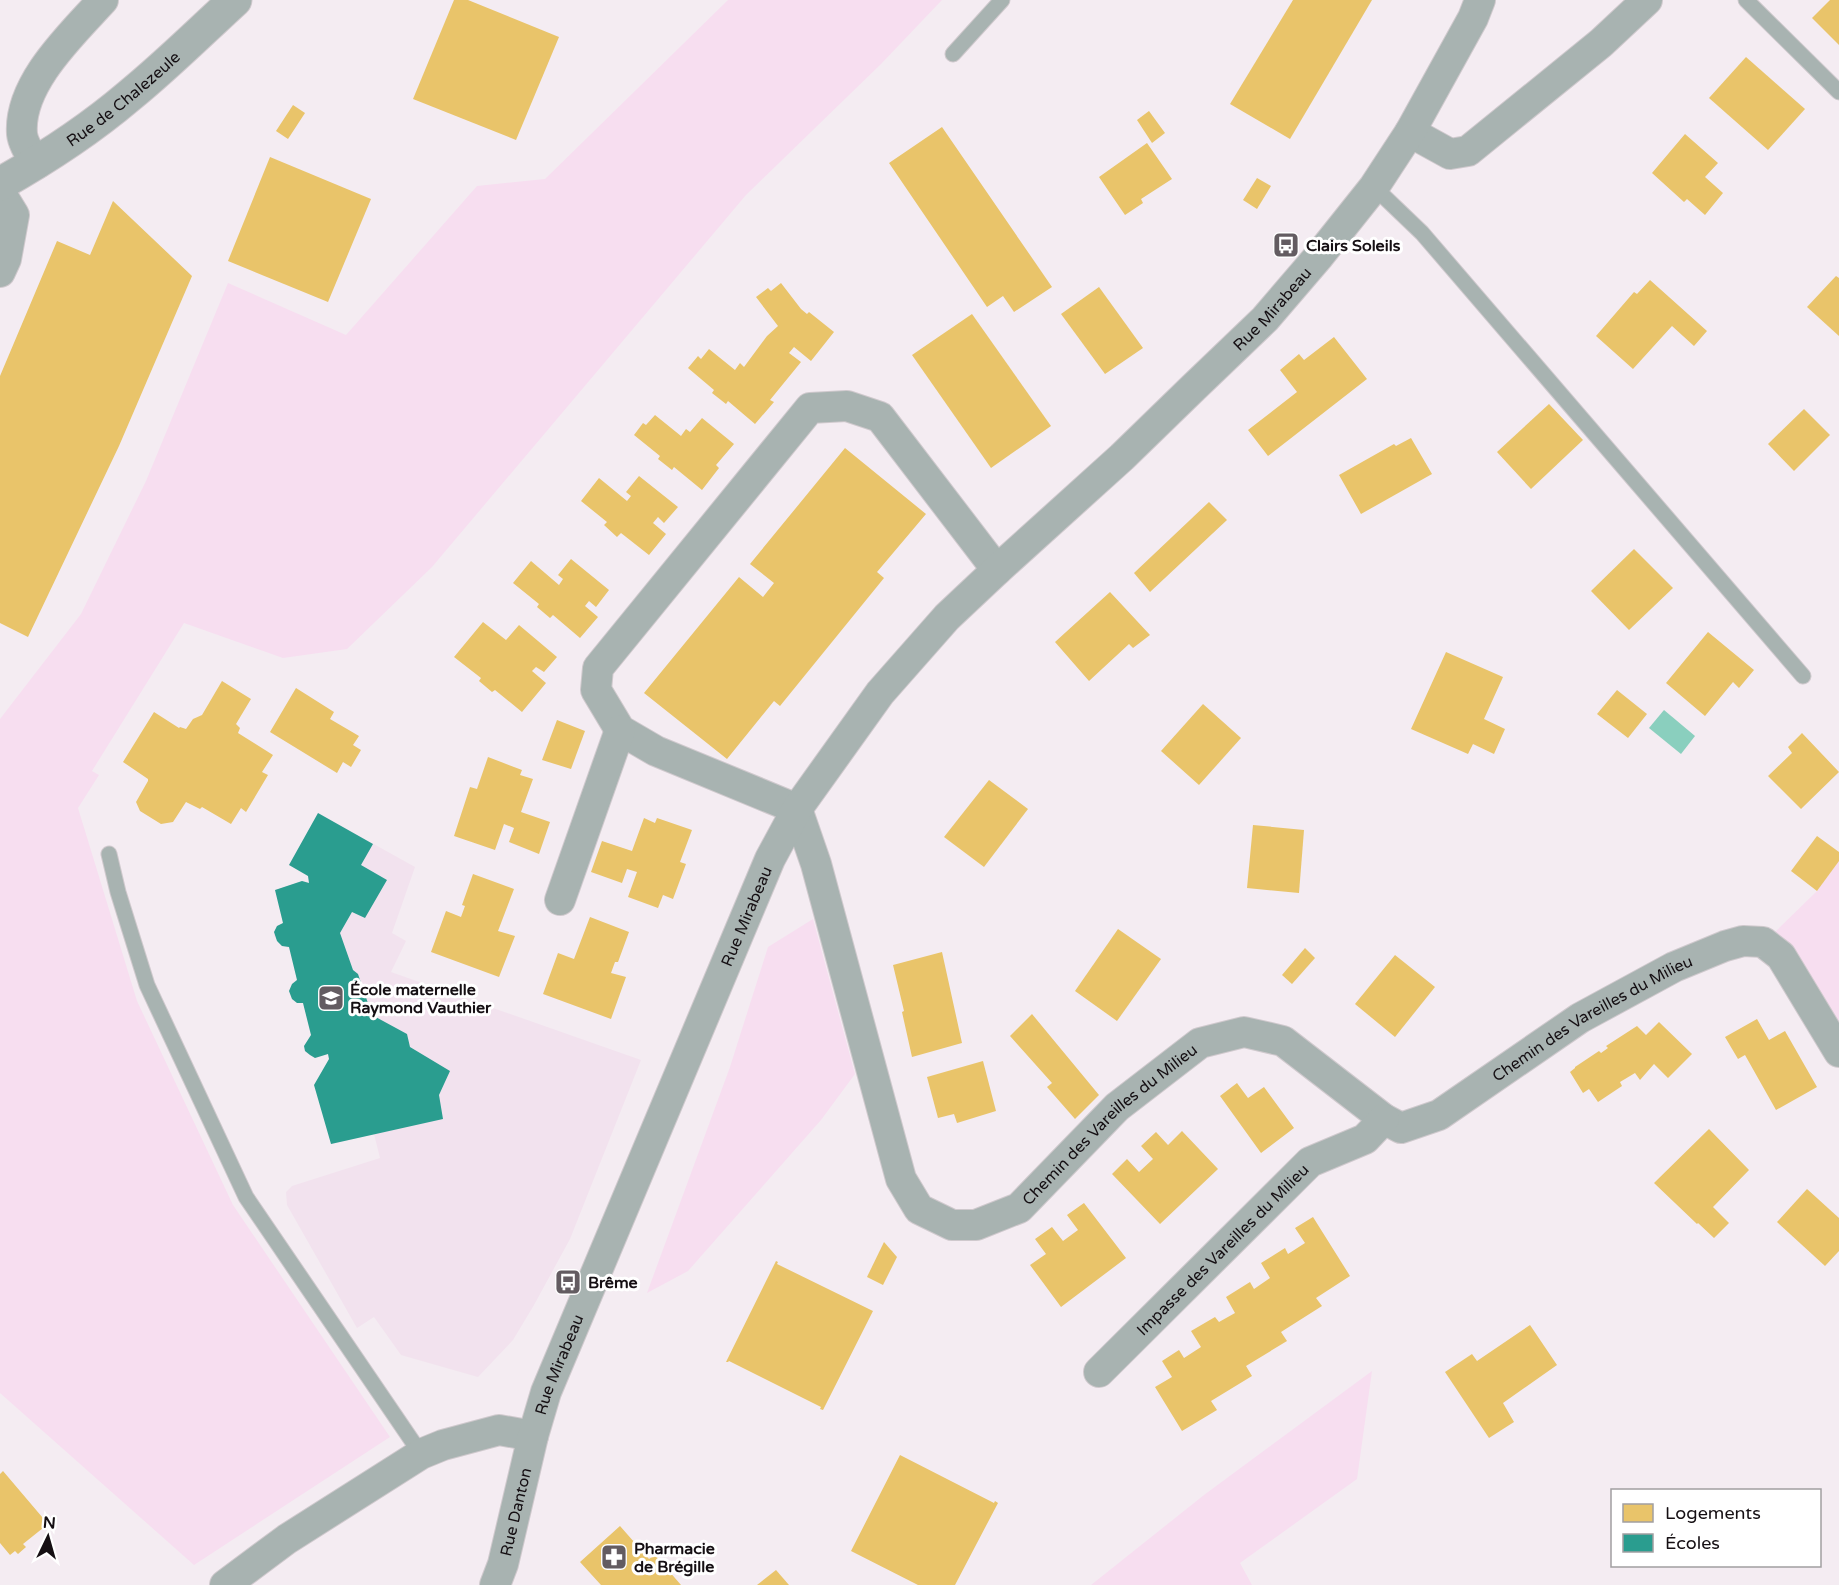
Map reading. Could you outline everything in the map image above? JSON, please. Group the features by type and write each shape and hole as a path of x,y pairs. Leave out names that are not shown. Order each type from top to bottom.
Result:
{"street":[{"path":"36,164 22,134 24,111 33,86 63,44 103,0"},
{"name":"Rue de Chalezeule","path":"0,184 36,164 130,96 235,0"},
{"path":"1480,0 1473,18 1410,132 1450,154 1468,152 1601,43 1647,0"},
{"name":"Rue Mirabeau","path":"225,1585 287,1539 421,1454 443,1445 500,1430 533,1436 546,1392 770,859 797,809 880,693 947,617 1122,457 1264,319 1319,256 1374,186 1410,132"},
{"path":"0,192 14,215 6,259 0,272"},
{"path":"797,809 656,751 620,730 596,690 598,668 810,408 847,406 880,417 997,570"},
{"path":"560,900 620,730"},
{"name":"Chemin des Vareilles du Milieu","path":"797,809 816,864 901,1179 919,1209 952,1225 976,1225 1019,1208 1117,1107 1200,1043 1244,1032 1282,1041 1384,1119 1401,1128 1439,1115 1580,1018 1674,967 1743,941 1763,942 1781,956 1839,1052"},
{"name":"Impasse des Vareilles du Milieu","path":"1099,1372 1310,1162 1365,1139 1384,1119"},
{"name":"Rue Danton","path":"495,1585 503,1564 533,1436"}],"lane":[{"path":"953,54 1002,0"},
{"path":"1746,0 1839,92"},
{"path":"1374,186 1422,233 1803,676"},
{"path":"109,854 118,892 147,985 246,1197 421,1454"}],"shaded area":[{"path":"728,0 942,0 881,64 746,195 432,567 347,649 283,658 184,623 92,771 99,775 78,808 137,1001 233,1205 390,1437 194,1565 0,1393 0,719 81,614 146,481 228,283 346,335 477,186 545,179"},
{"path":"1664,710 1695,736 1681,754 1649,728"},
{"path":"318,813 415,867 392,933 406,941 391,972 641,1060 570,1239 513,1340 478,1377 401,1355 374,1317 357,1328 287,1205 286,1192 292,1186 380,1158 374,1134 331,1144 328,1054 315,1058 305,1051 304,1046 311,1035 303,1003 297,1003 292,999 289,991 297,979 289,948 282,946 274,936 277,926 283,923 275,890 302,881 309,882 308,876 289,865"},
{"path":"1839,860 1839,1032 1781,937 1773,934 1817,891"},
{"path":"813,919 855,1074 821,1120 688,1271 647,1293 730,1067 768,947"},
{"path":"1372,1371 1357,1479 1240,1563 1252,1585 1091,1585 1204,1495"}],"building: Logements":[{"path":"454,0 468,0 559,37 516,140 413,99"},
{"path":"1293,0 1372,0 1290,139 1230,104"},
{"path":"1830,0 1839,0 1839,45 1812,18"},
{"path":"1746,57 1805,109 1768,150 1709,98"},
{"path":"293,105 305,113 288,139 276,131"},
{"path":"1149,111 1165,133 1152,143 1137,120"},
{"path":"942,127 1052,287 1014,312 1003,296 987,307 889,163"},
{"path":"1685,134 1718,163 1705,177 1723,193 1705,215 1687,199 1684,202 1652,173"},
{"path":"1147,143 1172,179 1141,199 1143,203 1125,215 1099,177"},
{"path":"270,157 371,199 328,302 228,261"},
{"path":"1257,178 1271,186 1257,209 1243,200"},
{"path":"113,201 192,276 119,446 28,637 0,623 0,376 57,241 90,255"},
{"path":"1836,276 1839,278 1839,336 1807,307"},
{"path":"1650,280 1707,331 1694,346 1672,326 1633,369 1596,336 1634,292 1637,294"},
{"path":"781,283 801,309 807,314 809,312 834,332 811,361 794,347 789,353 801,362 770,400 774,402 755,424 728,401 726,404 712,393 714,390 688,368 698,356 701,359 709,349 735,370 740,363 744,367 767,336 778,326 756,297 768,288 771,291"},
{"path":"1099,287 1143,348 1105,374 1061,314"},
{"path":"972,314 1051,426 991,468 912,355"},
{"path":"1334,337 1367,379 1268,456 1248,430 1297,392 1280,370 1299,354 1304,360"},
{"path":"1549,404 1583,440 1531,489 1497,452"},
{"path":"1804,409 1830,435 1794,471 1768,444"},
{"path":"655,415 681,436 686,429 690,432 702,418 734,444 716,465 719,468 702,490 674,467 672,470 658,459 660,456 634,435 643,423 646,425"},
{"path":"1411,438 1432,474 1361,514 1339,475 1394,444 1396,446"},
{"path":"845,448 926,514 877,572 884,578 780,706 774,701 727,759 644,693 739,577 763,597 774,583 750,564"},
{"path":"639,476 678,507 664,523 658,517 653,523 666,534 649,555 621,533 617,537 604,525 607,522 581,501 599,478 627,501 631,496 626,492"},
{"path":"1209,502 1227,520 1150,592 1134,573"},
{"path":"1634,549 1673,588 1629,630 1591,591"},
{"path":"571,559 609,590 596,607 589,601 585,606 598,617 580,638 553,615 550,618 537,607 539,604 513,583 531,561 559,585 563,579 558,575"},
{"path":"1110,592 1150,635 1133,648 1129,644 1089,681 1055,642"},
{"path":"483,622 506,640 519,625 557,657 544,672 536,667 532,671 546,683 522,712 495,690 492,692 479,681 481,678 454,657"},
{"path":"1708,632 1754,670 1739,688 1733,682 1705,716 1666,683"},
{"path":"1446,652 1503,677 1484,719 1505,729 1494,754 1473,744 1468,754 1411,729"},
{"path":"222,681 251,699 236,724 240,728 238,733 273,755 262,772 268,775 246,812 241,808 231,824 202,807 200,809 186,802 173,822 161,824 140,811 136,802 148,779 123,762 154,712 179,728 186,729 193,719 202,715"},
{"path":"296,688 334,712 330,719 359,736 353,745 361,750 351,767 343,762 337,773 270,732"},
{"path":"1617,690 1647,714 1628,738 1597,714"},
{"path":"1203,704 1241,738 1199,785 1161,751"},
{"path":"557,720 585,731 571,769 542,760"},
{"path":"1802,733 1839,772 1801,809 1768,776 1792,753 1788,747"},
{"path":"488,757 522,770 520,775 533,779 521,812 550,822 539,854 509,842 514,828 504,824 495,850 454,836 470,787 477,789"},
{"path":"989,780 1028,809 984,867 944,837"},
{"path":"644,818 655,823 657,818 692,830 680,862 686,864 673,899 663,895 658,908 628,897 637,872 627,869 622,883 591,872 602,841 632,851"},
{"path":"1253,825 1304,830 1299,893 1247,888"},
{"path":"1817,836 1839,852 1839,861 1817,891 1791,871"},
{"path":"473,874 514,889 498,931 515,936 499,977 431,952 446,911 461,917 465,906 462,905"},
{"path":"590,917 629,932 618,962 615,962 611,973 626,977 611,1019 543,994 558,953 574,959"},
{"path":"1118,929 1161,959 1117,1021 1075,991"},
{"path":"1305,948 1315,958 1292,984 1282,975"},
{"path":"942,952 962,1043 912,1057 893,965"},
{"path":"1395,955 1435,987 1395,1037 1355,1004"},
{"path":"1032,1014 1099,1095 1075,1119 1047,1087 1052,1083 1010,1036"},
{"path":"1757,1019 1769,1040 1785,1031 1817,1087 1776,1110 1745,1055 1738,1059 1725,1037"},
{"path":"1659,1022 1692,1054 1668,1078 1654,1064 1640,1080 1635,1073 1620,1082 1622,1086 1598,1102 1589,1089 1583,1093 1570,1072 1575,1067 1599,1051 1601,1053 1608,1048 1606,1046 1637,1026 1646,1035"},
{"path":"983,1061 996,1111 957,1123 954,1114 938,1118 927,1077"},
{"path":"1237,1083 1248,1098 1264,1087 1294,1128 1261,1153 1220,1096"},
{"path":"1709,1129 1749,1170 1713,1207 1729,1223 1714,1238 1654,1183"},
{"path":"1182,1131 1218,1169 1160,1224 1112,1174 1127,1159 1139,1172 1153,1159 1141,1146 1156,1132 1168,1145"},
{"path":"1807,1189 1839,1218 1839,1251 1825,1266 1777,1222"},
{"path":"1084,1203 1126,1258 1061,1307 1030,1265 1046,1254 1035,1239 1052,1227 1063,1241 1078,1230 1067,1215"},
{"path":"1313,1217 1350,1276 1316,1298 1322,1306 1281,1332 1287,1341 1246,1366 1252,1376 1211,1401 1217,1410 1182,1431 1155,1387 1172,1377 1162,1361 1179,1350 1184,1358 1201,1347 1191,1331 1215,1317 1219,1322 1235,1313 1226,1297 1250,1282 1254,1289 1270,1278 1261,1263 1285,1248 1288,1254 1305,1243 1295,1228"},
{"path":"884,1242 897,1257 883,1285 867,1277"},
{"path":"776,1261 777,1264 873,1311 823,1410 729,1361 726,1362"},
{"path":"1530,1325 1557,1365 1503,1403 1514,1422 1489,1438 1445,1372 1472,1354 1477,1361"},
{"path":"900,1455 998,1503 955,1585 918,1585 851,1551"},
{"path":"3,1471 48,1524 23,1544 26,1547 18,1554 15,1551 10,1555 0,1543 0,1474"},
{"path":"620,1526 649,1559 655,1555 681,1585 601,1585 580,1562"},
{"path":"776,1570 789,1585 757,1585"}],"building: Écoles":[{"path":"318,813 373,844 361,865 387,880 365,918 352,912 340,933 353,970 358,974 372,1015 407,1034 410,1047 450,1071 439,1095 443,1119 331,1144 314,1085 329,1059 328,1054 315,1058 305,1051 304,1046 311,1035 303,1003 297,1003 292,999 289,991 297,980 289,947 282,946 277,941 274,932 277,926 283,923 275,890 302,881 309,883 308,876 289,865"}],"place":[{"name":"Clairs Soleils","path":"1286,245"},
{"name":"École maternelle Raymond Vauthier","path":"331,998"},
{"name":"Brême","path":"568,1282"},
{"name":"Pharmacie de Brégille","path":"614,1557"}]}
